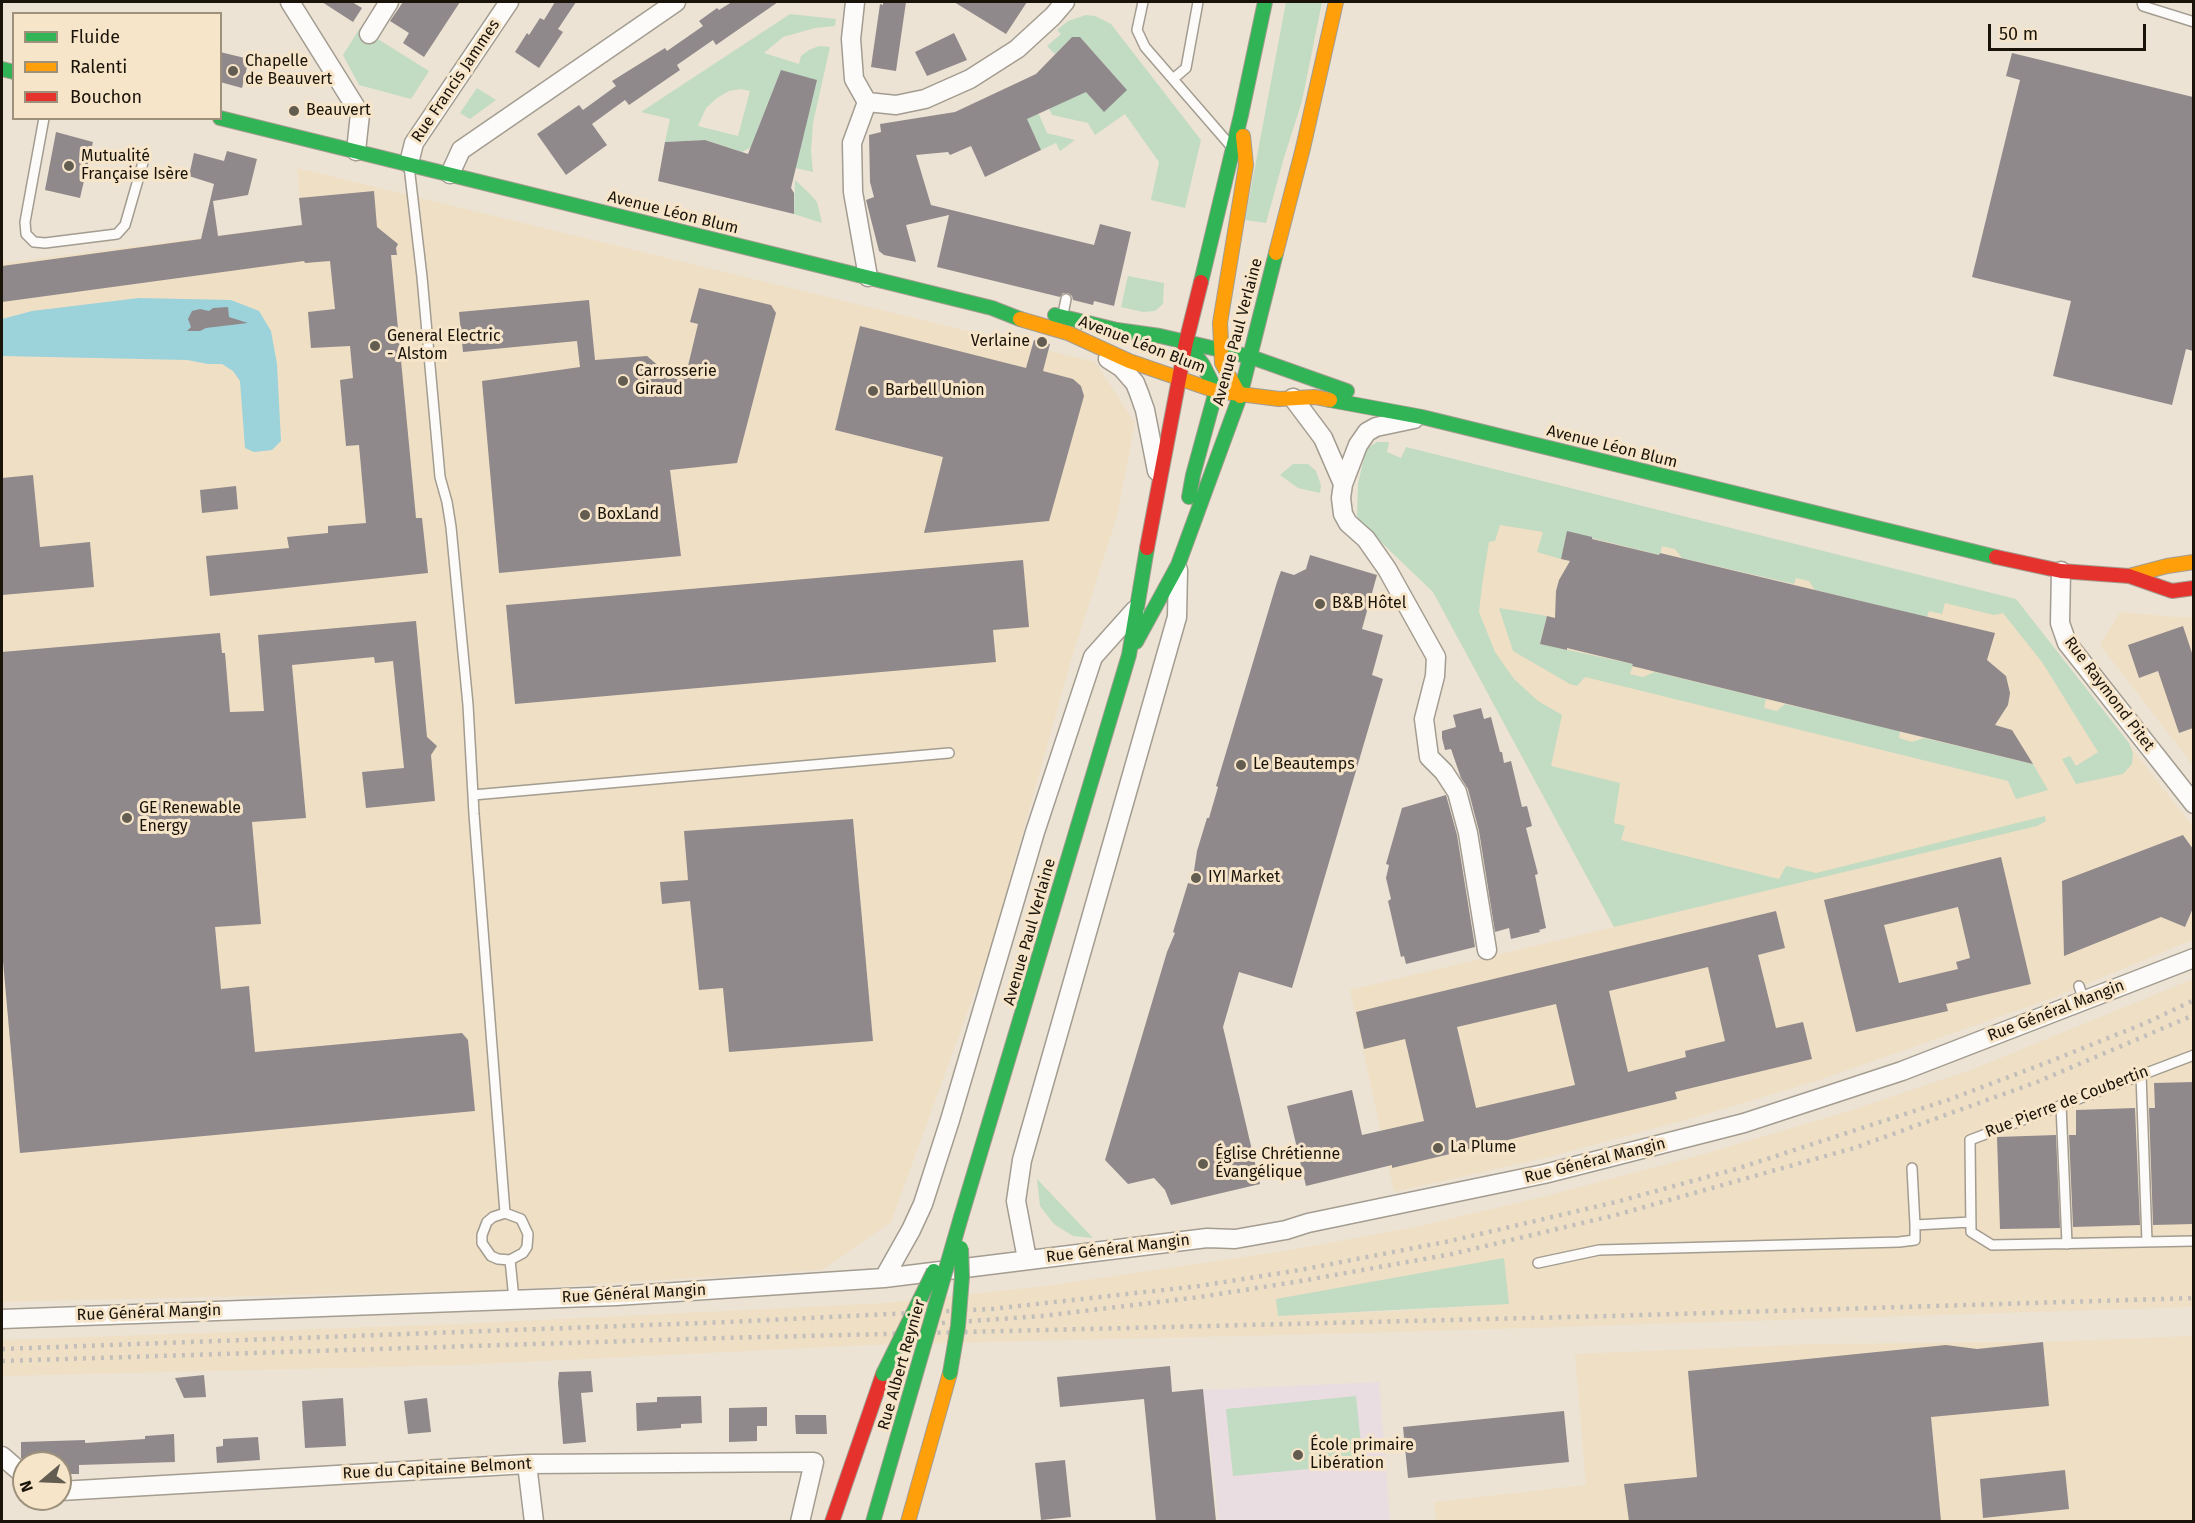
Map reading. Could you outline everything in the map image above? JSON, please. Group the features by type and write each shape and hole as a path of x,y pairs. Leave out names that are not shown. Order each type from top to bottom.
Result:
{"main road":[{"name":"Avenue Paul Verlaine","path":"961,1217 1129,655 1135,610 1181,363 1241,115 1265,2"},
{"name":"Avenue Paul Verlaine","path":"1129,655 1178,565 1240,396 1303,148 1336,2"},
{"path":"1240,396 1223,362 1220,323 1246,165 1241,115"},
{"name":"Avenue Léon Blum","path":"222,118 992,308 1036,325 1117,330 1186,342 1247,372 1285,378 1336,393 1359,395"},
{"name":"Avenue Léon Blum","path":"1065,325 1129,361 1216,391 1240,396 1279,399 1315,397 1422,417 1995,557 2061,571 2129,576 2172,591 2193,588"},
{"path":"1065,325 1161,357 1206,369"},
{"path":"1178,565 1193,475 1216,391 1206,369 1186,342"},
{"name":"Avenue Léon Blum","path":"1223,362 1251,357 1359,395"},
{"path":"1178,379 1223,362"},
{"path":"1359,395 1422,417"},
{"name":"Avenue Léon Blum","path":"2129,576 2166,566 2193,562"},
{"path":"908,1521 950,1373 962,1277 961,1217"},
{"path":"832,1521 883,1374 961,1217"},
{"name":"Rue Albert Reynier","path":"873,1521 961,1217"}],"street":[{"path":"290,2 360,114 356,151"},
{"path":"369,34 389,2"},
{"name":"Rue Francis Jammes","path":"409,163 414,143 509,2"},
{"path":"450,174 461,150 676,2"},
{"path":"855,2 851,39 854,79 867,102 852,143 853,192 867,278"},
{"path":"867,102 896,105 925,99 970,80 1017,50 1065,2"},
{"path":"1065,325 1122,368 1135,383 1145,410 1160,483"},
{"path":"1293,398 1323,438 1343,484"},
{"path":"1422,417 1376,427 1367,432 1358,445 1343,484 1341,498 1347,523 1366,539 1387,569 1436,657 1435,676 1424,719 1430,757 1444,772 1457,792 1468,833 1487,950"},
{"path":"1027,1259 1016,1202 1022,1160 1177,617 1178,565"},
{"name":"Rue Raymond Pitet","path":"2061,571 2060,623 2067,643 2193,804"},
{"path":"884,1278 911,1230 923,1203 950,1120 1035,832 1093,657 1135,610"},
{"name":"Rue Général Mangin","path":"2,1318 616,1296 884,1278 1207,1238 1235,1239 1544,1174 1744,1123 1902,1071 2081,994 2193,958"},
{"name":"Rue du Capitaine Belmont","path":"72,1490 527,1464 814,1461 800,1521"},
{"path":"527,1464 534,1521"}],"lane":[{"path":"1143,2 1137,30 1145,47 1232,148"},
{"path":"1173,79 1186,68 1198,2"},
{"path":"2142,2 2144,6 2193,22"},
{"path":"44,120 25,222 26,234 34,242 45,243 117,234 124,225 144,159"},
{"path":"409,163 440,477 451,527 468,705 505,1214"},
{"path":"1065,325 1066,299"},
{"path":"473,795 949,753"},
{"name":"Rue Pierre de Coubertin","path":"1971,1222 1970,1140 2193,1055"},
{"path":"2141,1074 2147,1242"},
{"path":"2061,1105 2067,1244"},
{"path":"1538,1263 1599,1250 1915,1240 1912,1168"},
{"path":"505,1214 521,1219 528,1234 527,1247 523,1253 510,1260 491,1256 483,1243 482,1235 487,1222 493,1217 505,1214"},
{"path":"1915,1225 1971,1222 1971,1232 1992,1245 2193,1241"},
{"path":"510,1260 514,1299"}],"shaded area":[{"path":"297,168 1095,362 1135,423 1117,516 1072,657 989,953 891,1222 822,1270 499,1290 2,1302 2,248 4,263 302,225"},
{"path":"1387,493 2016,599 2193,827 2194,939 2053,998 1816,1081 1700,1116 1545,1158 1394,1192 1350,990 1614,927 1433,592 1361,523"},
{"path":"2120,612 2193,617 2193,765 2100,645"},
{"path":"2193,979 2193,1307 1400,1332 869,1345 462,1365 2,1376 2,1340 458,1324 887,1303 1046,1286 1285,1251 1420,1226 1546,1196 1697,1156 1849,1111 1971,1070","holes":["1509,1304 1397,1311 1277,1316"]},
{"path":"2193,1336 2193,1521 1436,1522 1434,1502 1586,1485 1575,1354 1815,1344 2043,1342"},
{"name":"École primaire Libération","path":"1379,1382 1390,1521 1219,1521 1203,1390"}],"green space":[{"path":"1286,2 1322,2 1302,101 1266,223 1245,220"},
{"path":"790,14 836,19 835,26 815,28 783,37 764,53 799,64 801,56 809,50 819,46 830,47 813,123 811,151 813,172 796,168 781,71 757,131 757,144 742,152 705,140 665,142 670,119 641,112","holes":["741,89 750,91 738,136 698,126 706,108 717,98 729,91"]},
{"path":"1086,15 1095,16 1111,24 1201,140 1185,208 1151,200 1159,162 1125,114 1095,135 1088,123 1052,115 1049,109 1073,90 1127,90 1080,37 1072,37 1055,54 1047,46 1061,34 1057,30 1068,21"},
{"path":"360,28 429,71 411,99 359,85 343,55"},
{"path":"477,88 496,100 470,119 460,113"},
{"path":"1036,108 1047,133 1075,140 1060,151 1056,143 1041,150 1024,113"},
{"path":"795,180 817,202 822,223 794,214"},
{"path":"1128,276 1164,283 1163,304 1155,311 1143,312 1121,307"},
{"path":"1377,442 1389,442 1387,452 1401,458 1406,447 2016,599 2129,743 2133,753 2132,764 2123,774 2076,784 2062,759 2070,756 2076,766 2098,752 2042,662 2003,613 1994,615 1945,603 1942,614 1929,611 1927,617 1815,590 1809,581 1796,578 1794,584 1682,558 1675,549 1662,546 1660,555 1567,532 1561,559 1537,552 1543,532 1500,525 1495,541 1489,542 1479,612 1495,652 1514,679 1538,701 1562,715 1551,766 1620,783 1614,823 1625,826 1621,840 1779,879 1786,866 1816,873 2045,816 2046,821 2037,826 1614,927 1433,592 1361,523 1357,516 1358,484 1366,449"},
{"path":"1293,464 1308,464 1316,471 1321,485 1320,493 1298,488 1280,475"},
{"path":"1499,608 1547,616 1540,644 1633,664 1630,674 1643,677 1655,672 1766,699 1764,708 1777,711 1785,704 1900,731 1899,738 1912,742 1924,738 2033,764 2048,790 2016,799 2008,781 1585,677 1577,686 1570,684 1513,651"},
{"path":"1037,1179 1093,1238 1073,1236 1054,1224 1040,1206"},
{"path":"1504,1258 1509,1304 1278,1316 1276,1299"},
{"path":"1356,1396 1363,1464 1233,1476 1226,1409"}],"water":[{"path":"139,298 231,300 259,311 271,331 277,364 281,441 272,450 254,452 245,448 240,381 233,371 222,364 187,360 2,356 2,319 32,311"}],"building":[{"path":"322,2 352,2 362,8 353,22"},
{"path":"403,2 460,2 424,57 403,43 409,33 390,21"},
{"path":"555,2 576,2 558,29 563,32 539,68 515,52 540,18 544,20"},
{"path":"732,2 778,2 716,45 713,40 677,65 680,70 629,105 625,100 592,124 607,145 566,175 537,134 579,105 583,110 616,86 612,81 665,48 667,51 703,26 699,21 717,8 719,10"},
{"path":"883,2 906,2 896,71 871,67 880,4 883,5"},
{"path":"954,2 1027,2 1006,34"},
{"path":"954,33 967,60 927,76 915,52"},
{"path":"1072,37 1080,37 1127,90 1104,112 1086,92 1027,119 1041,150 985,177 971,146 950,155 948,152 916,155 931,205 1094,245 1100,224 1131,232 1114,306 1094,301 1093,305 1073,300 1068,293 1063,293 1060,297 937,267 949,215 906,225 916,262 884,255 879,251 866,200 874,197 870,182 869,135 881,132 880,124 955,112 1036,74"},
{"name":"Chapelle de Beauvert","path":"222,52 249,59 242,88 222,83"},
{"path":"2012,53 2193,97 2193,351 2186,349 2172,405 2053,376 2071,301 1972,277 2020,80 2006,76"},
{"path":"781,70 817,80 791,188 794,193 794,214 658,181 665,142 705,140 748,154"},
{"name":"Mutualité Française Isère","path":"56,132 93,142 80,198 45,190"},
{"path":"227,151 257,159 248,195 213,201 218,236 302,225 299,198 374,191 377,227 398,244 397,255 391,255 416,518 422,518 428,573 210,596 206,556 289,548 287,537 328,533 328,526 366,523 359,445 346,446 340,380 353,378 350,346 311,348 308,312 335,309 330,261 305,263 304,261 2,302 2,266 201,239 214,184 189,176 194,153 224,161"},
{"path":"699,288 771,305 776,313 737,463 670,470 681,556 499,573 482,381 580,367 577,341 463,352 459,312 589,300 595,360 647,356 661,368 688,366 698,324 690,322"},
{"path":"228,307 229,317 248,323 187,331 191,327 188,319 192,311 200,309 209,311 213,308"},
{"path":"860,326 1026,368 1034,340 1050,344 1043,371 1073,379 1081,386 1084,396 1049,521 924,533 943,457 835,430"},
{"path":"33,475 40,547 90,542 94,587 2,595 2,478"},
{"path":"236,486 238,509 202,513 200,490"},
{"path":"1567,531 1659,555 1660,553 1995,633 1987,660 2006,676 2010,693 2008,705 1995,725 2012,730 2033,764 1632,666 1633,664 1540,644 1547,616 1555,618 1556,591 1559,580 1570,561 1561,559"},
{"path":"1310,555 1377,575 1362,629 1383,635 1372,675 1383,679 1292,988 1239,972 1223,1027 1260,1184 1171,1205 1165,1190 1154,1178 1128,1184 1105,1160 1167,952 1175,933 1173,932 1188,883 1192,884 1197,851 1207,818 1209,818 1218,787 1216,786 1277,582 1281,571 1294,575 1306,569"},
{"path":"1023,560 1029,627 993,630 996,662 515,704 506,605"},
{"name":"GE Renewable Energy","path":"416,621 427,737 437,746 431,755 435,801 366,808 362,772 404,768 393,661 375,663 374,657 292,665 306,818 252,822 261,924 215,927 221,989 249,986 255,1052 462,1033 468,1040 475,1111 20,1153 2,950 2,652 220,633 222,653 225,653 230,712 264,711 258,635"},
{"path":"2183,626 2193,656 2193,728 2179,733 2158,671 2139,678 2128,645"},
{"path":"1481,708 1484,719 1491,717 1504,763 1511,761 1522,807 1527,806 1532,826 1526,828 1538,874 1535,875 1546,928 1539,930 1540,932 1511,939 1509,928 1495,932 1479,831 1468,789 1461,778 1451,749 1445,750 1442,738 1442,731 1456,727 1453,715"},
{"path":"1446,795 1457,835 1475,947 1406,964 1404,956 1401,957 1388,901 1391,899 1386,878 1389,865 1386,864 1402,808"},
{"path":"853,819 873,1041 729,1052 723,988 699,990 690,901 662,904 660,882 688,880 684,831"},
{"path":"2183,835 2193,849 2193,908 2185,927 2161,917 2064,956 2062,881"},
{"path":"2001,857 2031,984 1946,1004 1948,1011 1856,1032 1824,900","holes":["1958,907 1970,958 1956,962 1958,969 1899,983 1884,925"]},
{"path":"1776,911 1785,948 1758,955 1776,1028 1803,1022 1812,1059 1675,1092 1677,1099 1392,1168 1392,1165 1306,1186 1287,1106 1352,1090 1362,1135 1424,1121 1405,1039 1364,1049 1356,1012","holes":["1708,967 1725,1041 1685,1051 1686,1057 1628,1072 1609,991","1556,1004 1575,1085 1476,1108 1457,1027"]},
{"path":"2193,1082 2193,1224 2153,1225 2149,1108 2155,1108 2154,1083"},
{"path":"2135,1108 2140,1225 2073,1227 2069,1135 2076,1135 2076,1110"},
{"path":"2056,1135 2060,1228 2000,1229 1997,1137"},
{"path":"2043,1342 2049,1406 1931,1417 1941,1521 1629,1521 1624,1484 1697,1477 1688,1371 1946,1345 1977,1349"},
{"path":"1170,1366 1172,1392 1203,1389 1216,1521 1156,1521 1144,1399 1060,1407 1057,1377"},
{"path":"591,1371 593,1392 581,1393 586,1442 563,1444 559,1372"},
{"path":"204,1375 206,1397 184,1398 175,1378"},
{"path":"701,1396 702,1423 681,1424 681,1428 637,1431 636,1403 657,1402 657,1397"},
{"path":"343,1398 346,1446 305,1448 302,1401"},
{"path":"427,1398 431,1432 408,1434 404,1401"},
{"path":"767,1407 767,1426 757,1426 757,1441 729,1442 729,1408"},
{"path":"1564,1411 1569,1462 1408,1478 1403,1427"},
{"path":"795,1415 826,1415 827,1434 796,1434"},
{"path":"174,1434 175,1462 79,1465 79,1474 72,1474 72,1451 21,1451 21,1442 85,1440 85,1443 145,1439 145,1436"},
{"path":"258,1437 260,1460 217,1463 216,1447 223,1446 223,1439"},
{"path":"1065,1460 1071,1517 1041,1520 1035,1463"},
{"path":"2065,1470 2069,1509 1983,1518 1980,1479"}],"railway":[{"path":"2,1349 728,1322 992,1309 1199,1286 1300,1270 1450,1241 1616,1202 1736,1169 1948,1100 2148,1022 2194,1000"},
{"path":"915,1325 1042,1316 1200,1297 1452,1254 1616,1215 1854,1148 2037,1082 2194,1015"},
{"path":"2,1361 723,1338 1610,1316 2194,1298"}],"traffic: fast":[{"path":"1201,282 1265,2"},
{"path":"2,69 12,72"},
{"path":"222,118 992,308 1020,319"},
{"path":"1136,642 1178,565 1240,396 1276,253"},
{"path":"1055,315 1251,357 1347,391"},
{"path":"1186,342 1203,365 1216,391 1189,497"},
{"path":"1330,400 1422,417 1996,557"},
{"path":"961,1217 1129,655 1147,548"},
{"path":"873,1522 961,1217"},
{"path":"950,1373 958,1326 962,1277 961,1248"},
{"path":"883,1374 934,1271"}],"traffic: slow":[{"path":"1276,253 1303,148 1336,2"},
{"path":"1240,396 1222,363 1220,323 1246,165 1243,136"},
{"path":"1020,319 1068,333 1129,361 1216,391 1279,399 1315,397 1330,400"},
{"path":"2129,576 2194,562"},
{"path":"908,1522 950,1373"}],"traffic: jam":[{"path":"1147,548 1186,342 1201,282"},
{"path":"1996,557 2061,571 2129,576 2172,591 2194,588"},
{"path":"832,1522 883,1374"}],"place":[{"name":"Chapelle de Beauvert","path":"233,71"},
{"name":"Beauvert","path":"294,111"},
{"name":"Mutualité Française Isère","path":"69,166"},
{"name":"Verlaine","path":"1042,342"},
{"name":"General Electric - Alstom","path":"375,346"},
{"name":"Carrosserie Giraud","path":"623,381"},
{"name":"Barbell Union","path":"873,391"},
{"name":"BoxLand","path":"585,515"},
{"name":"B&B Hôtel","path":"1320,604"},
{"name":"Le Beautemps","path":"1241,765"},
{"name":"GE Renewable Energy","path":"127,818"},
{"name":"IYI Market","path":"1196,878"},
{"name":"La Plume","path":"1438,1148"},
{"name":"Église Chrétienne Évangélique","path":"1203,1164"},
{"name":"École primaire Libération","path":"1298,1455"}]}
